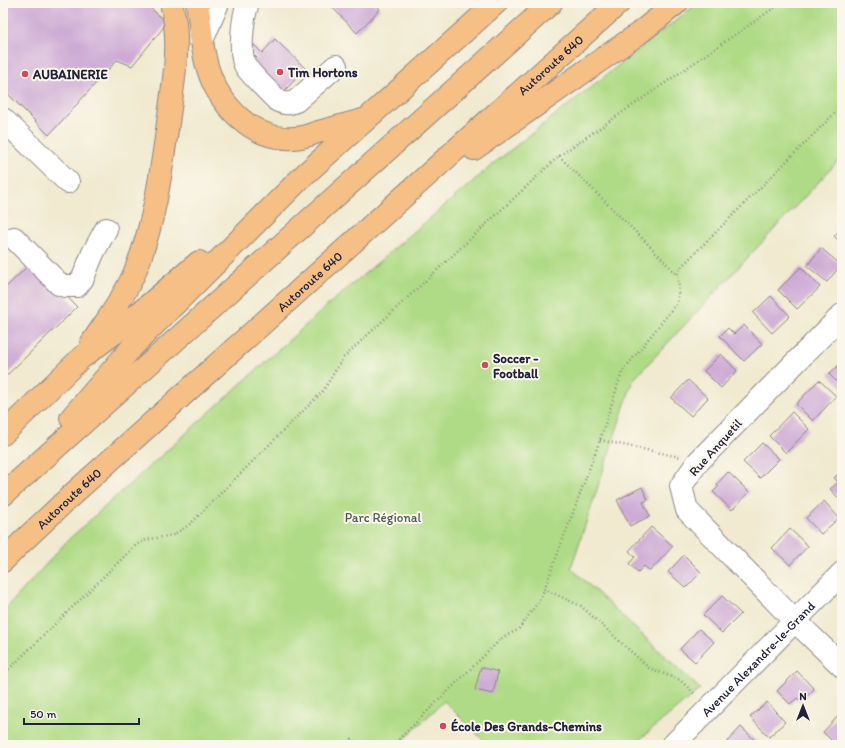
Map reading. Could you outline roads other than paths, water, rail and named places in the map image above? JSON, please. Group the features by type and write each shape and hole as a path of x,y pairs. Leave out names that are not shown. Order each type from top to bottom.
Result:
{"highway":[{"path":"81,358 118,303 134,274 151,221 159,184 176,54 176,30 171,3"},
{"path":"197,3 207,67 220,96 238,117 259,131 277,137 295,138 367,118"},
{"path":"3,434 81,358 124,326 303,176 496,3"},
{"path":"7,491 236,288 273,251 552,3"},
{"name":"Autoroute 640","path":"3,561 52,512 619,3"},
{"path":"395,204 638,34 677,3"},
{"path":"7,491 134,346 303,176"}],"street":[{"path":"202,41 218,3"},
{"path":"248,3 245,11 242,31 243,53 246,66 278,101 290,104 296,101 336,66"},
{"path":"3,119 68,182"},
{"path":"14,238 59,284 72,287 77,286 83,278 93,253 106,229"},
{"name":"Rue Anquetil","path":"842,315 697,462 681,486 687,510 842,666"},
{"name":"Avenue Alexandre-le-Grand","path":"673,745 842,573"}],"place":[{"name":"Tim Hortons","path":"280,72"},
{"name":"AUBAINERIE","path":"25,74"},
{"name":"Soccer - Football","path":"485,365"},
{"name":"École Des Grands-Chemins","path":"443,726"}],"park label":[{"name":"Parc Régional","path":"383,517"}]}
